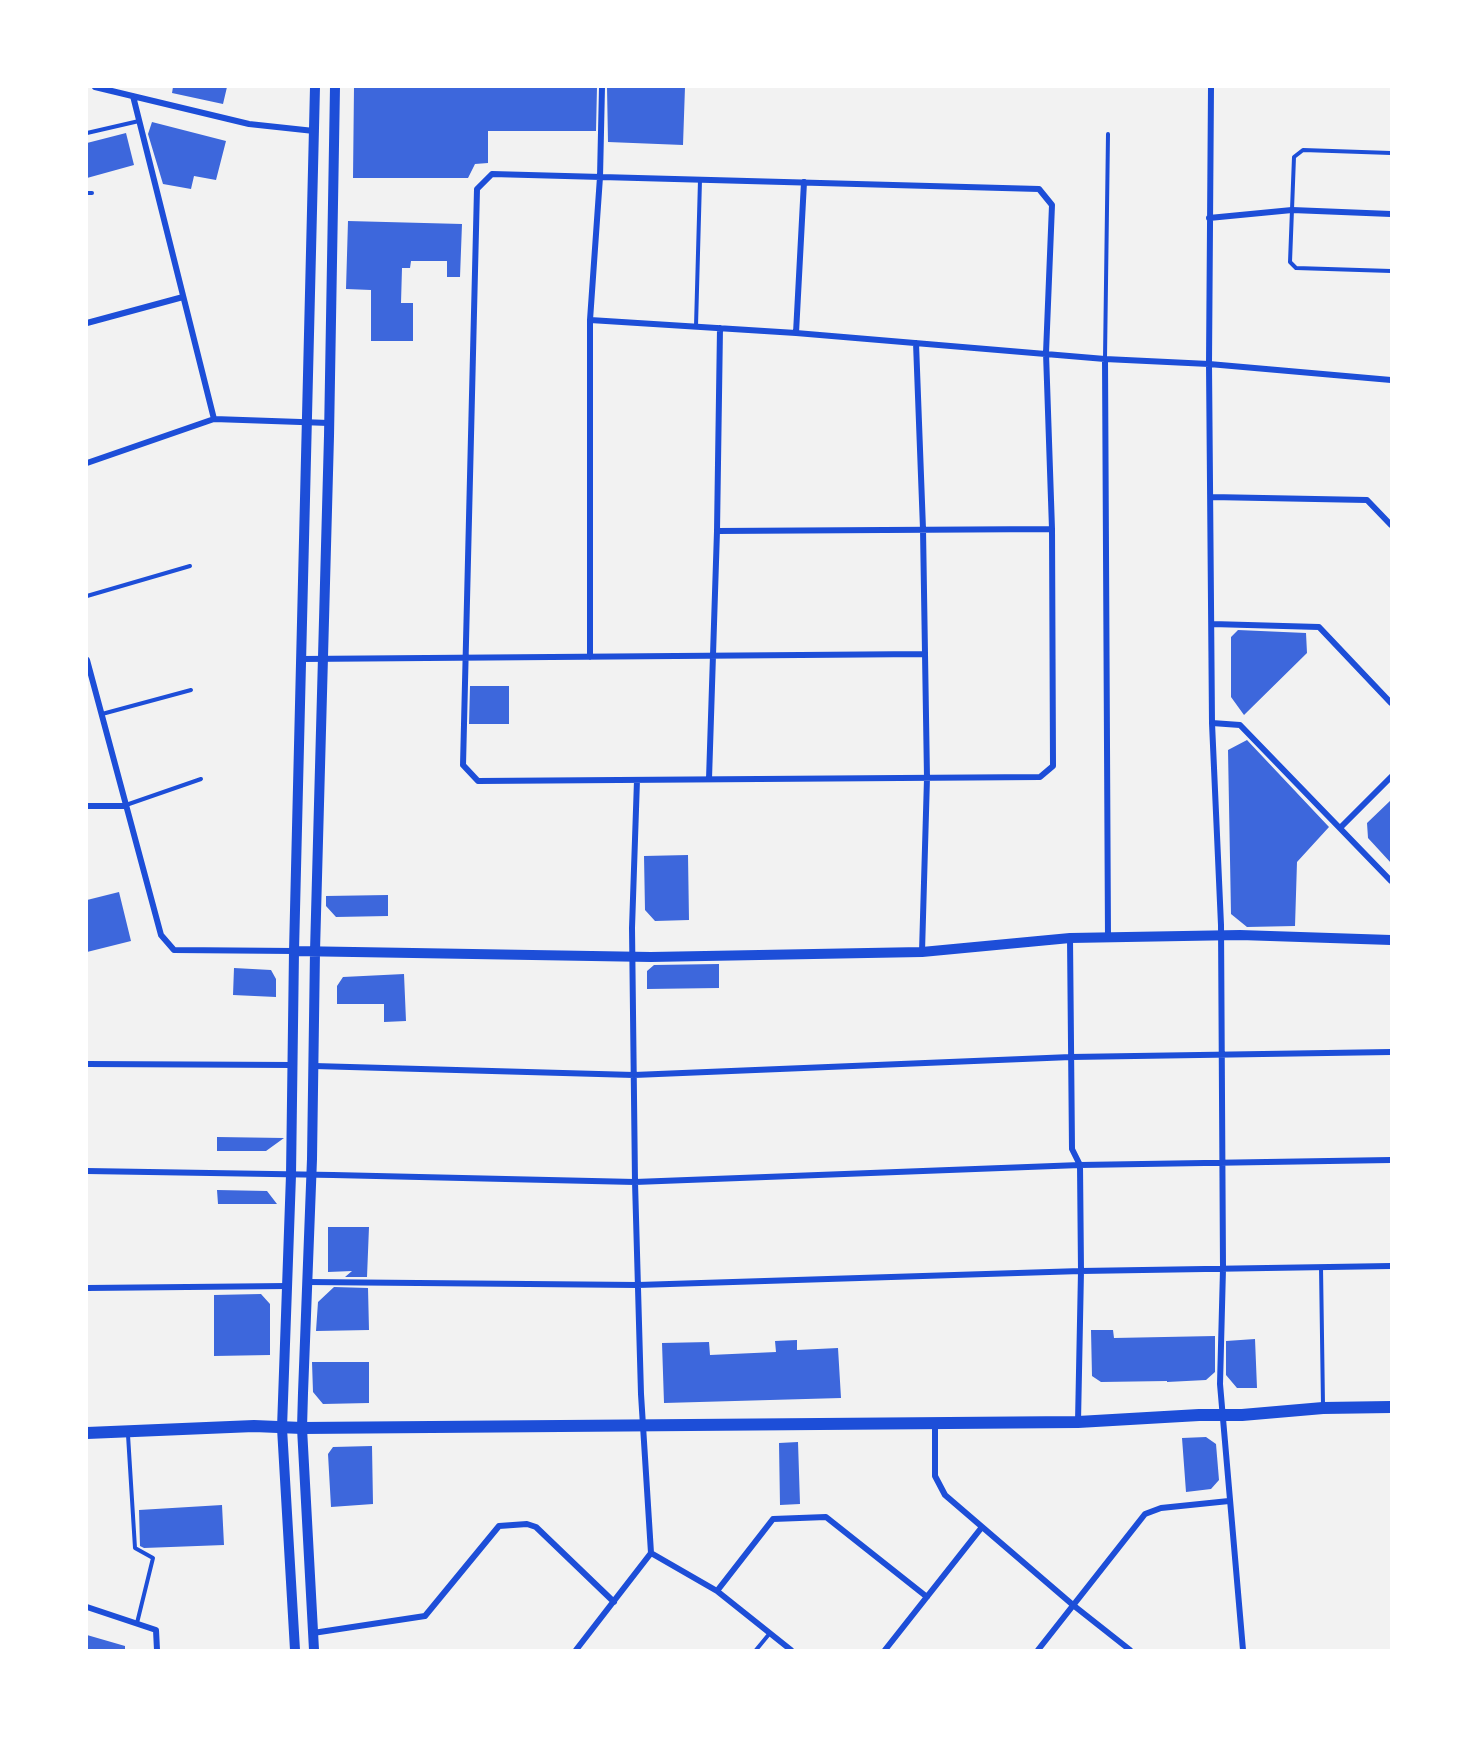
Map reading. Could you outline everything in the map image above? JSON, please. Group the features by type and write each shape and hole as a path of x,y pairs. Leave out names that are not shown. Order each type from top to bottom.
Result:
{"main road":[{"path":"87,1433 254,1426 302,1428 1078,1422 1323,1408 1391,1407"}],"street":[{"path":"95,87 249,124 314,131"},
{"path":"295,1650 282,1428 291,1175 294,951 315,87"},
{"path":"314,1650 302,1428 314,1066 335,87"},
{"path":"590,657 590,320 600,177 602,87"},
{"path":"1211,87 1209,364 1212,723 1221,936 1223,1162 1220,1384 1242,1650"},
{"path":"133,96 214,420"},
{"path":"492,174 600,177 1039,189 1052,205 1046,353 1052,529 1053,766 1040,777 478,781 463,765 477,189 492,174"},
{"path":"796,333 804,182"},
{"path":"1209,218 1292,210 1391,214"},
{"path":"87,323 183,297"},
{"path":"590,320 796,333 1391,380"},
{"path":"709,779 717,531 720,328"},
{"path":"916,343 923,529 927,778 922,952"},
{"path":"1105,359 1108,938"},
{"path":"87,463 214,420 329,423"},
{"path":"1211,497 1367,500 1391,525"},
{"path":"717,531 1052,529"},
{"path":"1212,624 1319,627 1391,703"},
{"path":"302,659 925,654"},
{"path":"87,660 161,935 174,950 651,957 922,952 1070,938 1221,936 1391,940"},
{"path":"1212,723 1240,725 1391,881"},
{"path":"1341,827 1391,777"},
{"path":"576,1650 651,1553 635,1182 632,928 638,780"},
{"path":"87,806 125,806"},
{"path":"1070,938 1072,1149 1080,1165 1081,1271 1078,1422"},
{"path":"314,1066 634,1075 1071,1057 1391,1052"},
{"path":"87,1064 293,1065"},
{"path":"87,1171 635,1182 1080,1165 1391,1160"},
{"path":"308,1282 638,1285 1081,1271 1391,1266"},
{"path":"87,1288 288,1286"},
{"path":"935,1424 935,1476 945,1495 1073,1605 1130,1650"},
{"path":"1038,1650 1145,1514 1161,1508 1229,1502"},
{"path":"717,1591 773,1519 826,1517 927,1597"},
{"path":"313,1633 425,1616 499,1526 527,1524 536,1527 614,1602"},
{"path":"885,1650 982,1527"},
{"path":"651,1553 717,1591 791,1650"},
{"path":"87,1607 156,1630 157,1650"}],"lane":[{"path":"87,133 139,121"},
{"path":"1105,359 1108,134"},
{"path":"1391,153 1303,150 1294,157 1290,261 1296,268 1391,271"},
{"path":"696,326 700,180"},
{"path":"87,596 190,566"},
{"path":"101,714 191,690"},
{"path":"125,806 201,779"},
{"path":"1321,1267 1323,1408"},
{"path":"128,1432 135,1548 153,1558 136,1623"},
{"path":"756,1650 770,1633"}],"building":[{"path":"173,87 227,87 223,104 172,93"},
{"path":"354,87 597,87 596,131 488,131 488,163 475,164 468,178 353,178"},
{"path":"607,87 685,87 683,145 608,142"},
{"path":"152,122 226,141 216,180 194,176 191,189 163,184 148,134"},
{"path":"126,133 134,165 87,178 87,143"},
{"path":"348,221 462,224 460,277 447,277 447,261 411,261 410,268 402,268 401,303 413,303 413,341 371,341 371,290 346,289"},
{"path":"1238,630 1306,633 1307,653 1244,715 1231,697 1231,637"},
{"path":"470,686 509,686 509,724 469,724"},
{"path":"1247,740 1329,827 1297,862 1295,926 1247,927 1231,914 1228,750"},
{"path":"1391,800 1391,863 1368,838 1367,823"},
{"path":"688,855 689,920 655,921 645,910 644,856"},
{"path":"119,892 131,941 87,952 87,900"},
{"path":"388,895 388,916 336,917 326,906 326,896"},
{"path":"719,964 719,988 647,989 647,971 654,965"},
{"path":"234,968 271,970 276,979 276,997 233,995"},
{"path":"404,974 406,1021 384,1022 384,1004 337,1004 337,986 343,977"},
{"path":"217,1137 284,1138 266,1151 217,1151"},
{"path":"217,1190 267,1191 277,1204 218,1204"},
{"path":"328,1227 369,1227 367,1277 345,1277 352,1271 328,1272"},
{"path":"334,1287 368,1288 369,1330 316,1331 318,1302"},
{"path":"261,1294 270,1304 270,1355 214,1356 214,1295"},
{"path":"1091,1330 1113,1330 1114,1338 1215,1336 1215,1372 1206,1380 1101,1382 1092,1376"},
{"path":"1255,1339 1257,1388 1237,1388 1226,1375 1226,1341"},
{"path":"797,1340 797,1350 838,1348 841,1398 664,1403 662,1343 709,1342 710,1355 776,1352 775,1341"},
{"path":"312,1362 369,1362 369,1403 323,1404 313,1392"},
{"path":"1206,1437 1216,1444 1219,1480 1211,1489 1186,1492 1182,1438"},
{"path":"798,1442 800,1504 780,1505 779,1443"},
{"path":"372,1446 373,1504 331,1507 328,1454 333,1447"},
{"path":"222,1505 224,1545 144,1548 140,1546 139,1510"},
{"path":"87,1635 125,1646 125,1650 87,1650"}]}
